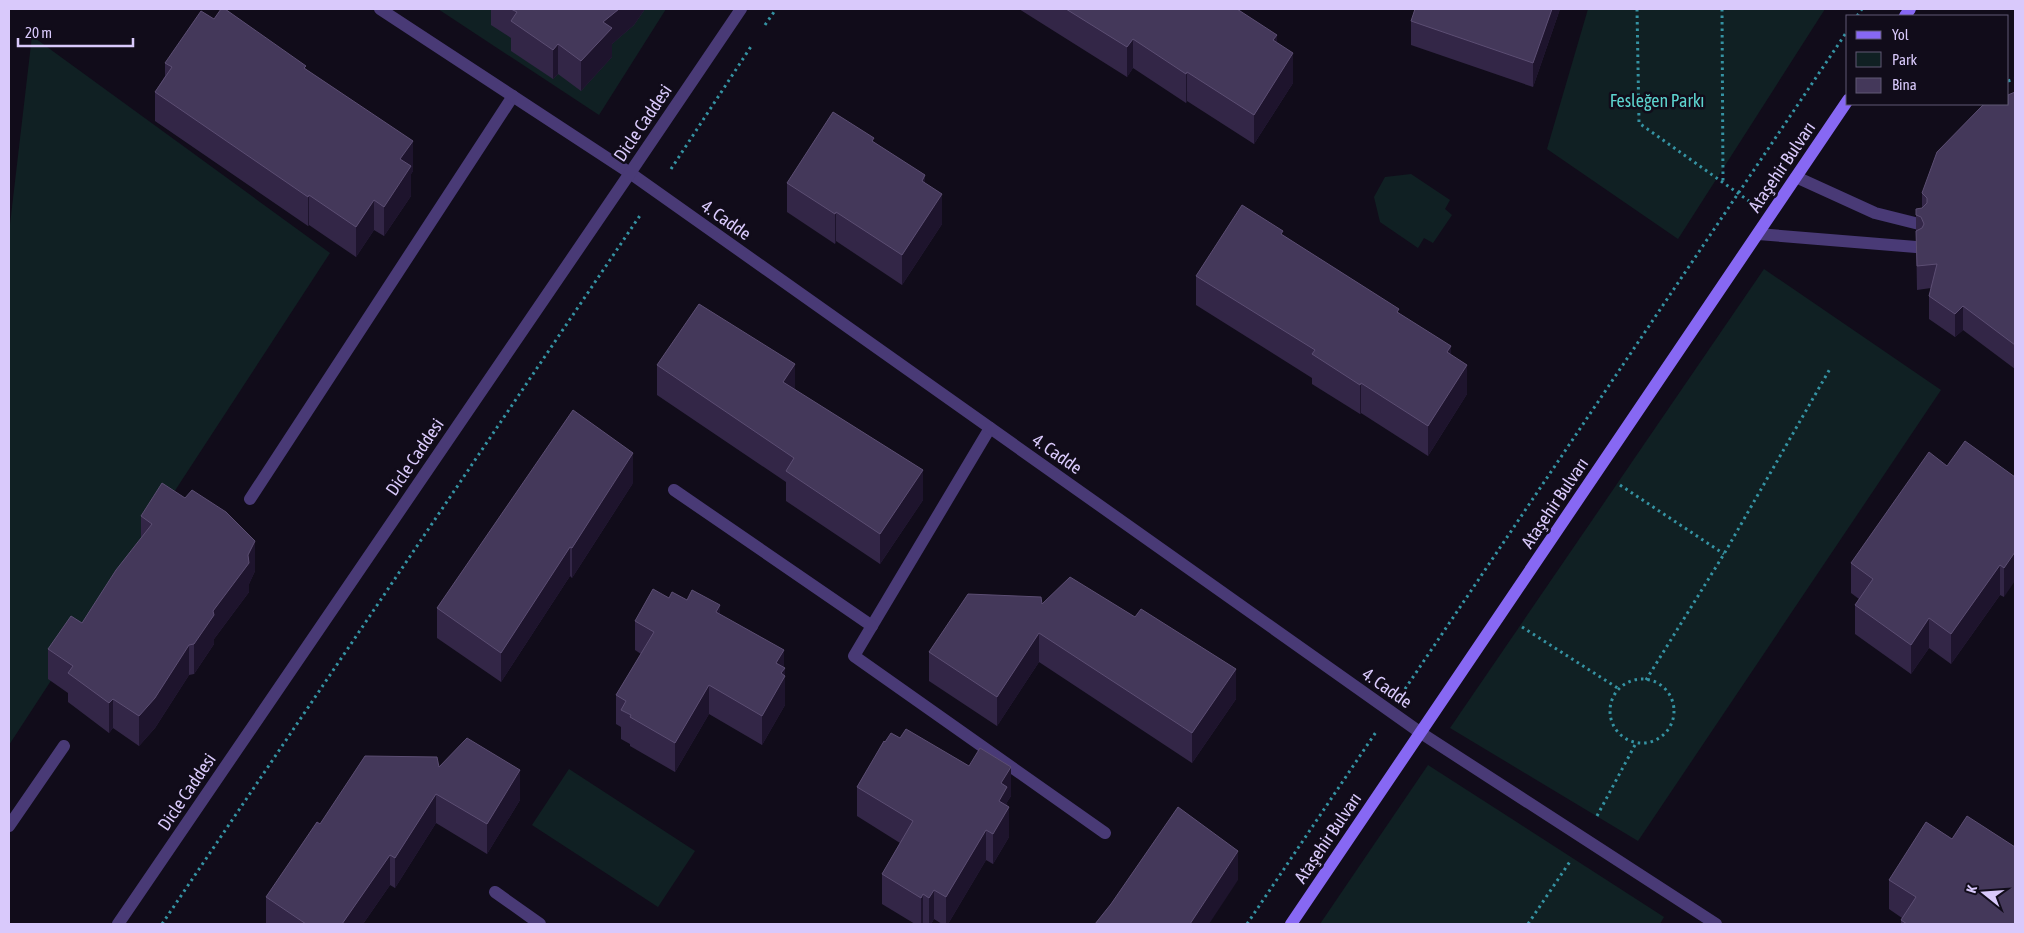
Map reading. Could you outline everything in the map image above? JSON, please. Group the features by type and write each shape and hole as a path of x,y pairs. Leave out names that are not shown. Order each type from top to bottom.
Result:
{"street":[{"name":"4. Cadde","path":"380,9 656,192 1421,734 1716,924"},
{"name":"Dicle Caddesi","path":"118,924 630,174 740,9"},
{"path":"250,499 513,96"},
{"name":"Ataşehir Bulvarı","path":"1291,924 1846,103"},
{"path":"1796,177 1875,213 1919,224"},
{"path":"1758,234 1916,247"},
{"path":"990,428 854,656 1105,833"},
{"path":"674,490 872,626"},
{"path":"9,826 64,746"},
{"path":"495,892 540,924"}],"path":[{"path":"765,25 776,9"},
{"path":"1637,9 1639,123 1770,216"},
{"path":"1722,9 1723,183"},
{"path":"1247,924 1846,33"},
{"path":"162,924 656,192 754,42"},
{"path":"1646,680 1724,554 1832,367"},
{"path":"1598,471 1724,554"},
{"path":"1502,614 1619,688"},
{"path":"1636,680 1646,680 1664,688 1673,706 1670,726 1664,734 1646,743 1626,740 1613,726 1610,716 1610,706 1619,688 1636,680"},
{"path":"1528,924 1585,839 1636,743"}],"green space":[{"path":"438,9 666,9 599,115"},
{"name":"Fesleğen Parkı","path":"1588,9 1825,9 1678,239 1547,149"},
{"path":"32,36 330,253 9,745 9,233"},
{"path":"1411,174 1450,200 1445,209 1452,215 1433,243 1424,238 1418,248 1380,222 1374,197 1385,177"},
{"path":"1764,269 1941,390 1638,841 1450,728"},
{"path":"1428,765 1664,917 1660,924 1320,924"},
{"path":"569,769 695,851 658,907 532,825"}],"building":[{"path":"221,9 225,9 306,66 304,68 413,141 400,159 411,166 384,207 374,200 356,227 309,195 308,197 155,92 172,67 165,63 201,11 214,19"},
{"path":"511,9 619,9 603,22 612,28 581,61 558,44 553,50 511,21 517,12"},
{"path":"1066,9 1237,9 1277,35 1273,40 1293,53 1254,115 1133,39 1127,47"},
{"path":"1415,9 1552,9 1533,63 1411,21"},
{"path":"2015,92 2015,345 1963,306 1955,314 1929,296 1937,264 1917,266 1916,231 1922,228 1924,224 1921,217 1916,215 1916,209 1922,208 1927,203 1927,198 1922,193 1937,152 1983,105 2009,105 2009,95"},
{"path":"833,112 874,138 872,141 925,175 922,181 942,194 902,255 787,183"},
{"path":"1242,205 1283,231 1281,234 1399,309 1397,312 1451,346 1447,352 1467,365 1428,426 1312,354 1315,350 1196,276"},
{"path":"699,304 795,364 783,382 923,470 880,534 786,471 794,458 657,365"},
{"path":"573,410 633,453 501,653 437,608"},
{"path":"1965,441 2015,477 2015,552 2004,568 2000,565 1951,634 1929,618 1911,645 1855,605 1873,579 1851,563 1929,452 1947,466"},
{"path":"162,483 185,498 192,490 226,512 255,541 248,555 249,563 213,611 214,615 194,644 189,645 155,698 139,716 113,699 109,703 68,673 73,666 48,649 71,616 82,623 116,570 152,524 141,516"},
{"path":"1070,577 1135,617 1141,609 1236,669 1192,733 1039,633 997,697 929,652 968,594 1041,597 1042,604"},
{"path":"653,589 669,598 672,592 687,600 692,590 720,605 716,612 784,650 776,663 785,668 781,673 785,676 762,716 709,685 675,743 621,710 626,701 616,695 654,632 635,621"},
{"path":"906,729 969,766 980,748 1011,767 1001,783 1007,787 999,801 1009,807 993,834 986,830 946,897 934,890 929,898 923,894 921,898 882,874 913,821 857,787 884,741 891,733 900,738"},
{"path":"467,738 520,770 487,824 436,794 395,858 390,855 342,924 306,924 266,897 317,822 320,824 365,756 437,757 439,767"},
{"path":"1178,807 1238,851 1190,924 1095,924 1111,904"},
{"path":"1967,816 2015,847 2015,924 1907,924 1901,920 1916,897 1889,880 1926,822 1952,839"}]}
